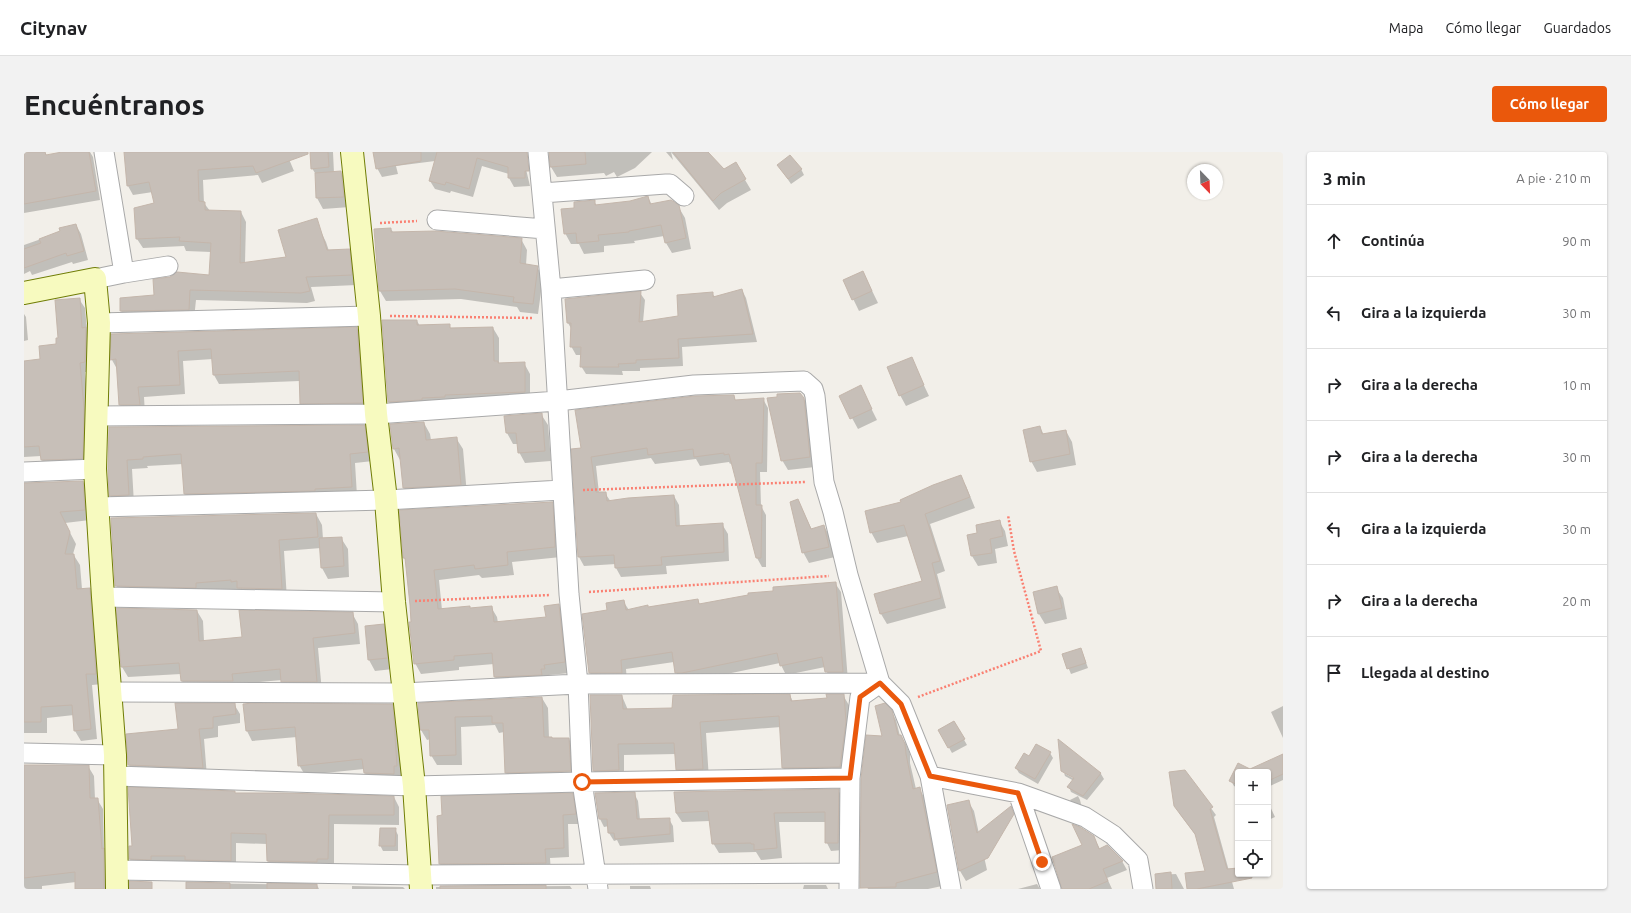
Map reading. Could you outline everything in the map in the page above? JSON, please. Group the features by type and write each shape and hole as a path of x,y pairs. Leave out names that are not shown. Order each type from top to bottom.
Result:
{"street":[{"path":"104,152 124,273"},
{"path":"352,152 360,224 376,414 386,500 394,602 414,786 421,882"},
{"path":"538,152 551,289 569,594 578,684 582,782 597,882"},
{"path":"542,193 670,184 684,196"},
{"path":"437,220 545,229"},
{"path":"24,293 124,273 168,266"},
{"path":"95,279 99,323 95,468 115,755 117,880 421,882 849,881 850,778 860,697 880,683"},
{"path":"551,289 645,280"},
{"path":"99,323 368,316"},
{"path":"97,416 376,414 558,402 694,385 804,381 813,389 815,396 824,482 833,512 848,575 880,683 901,704 930,776 951,889"},
{"path":"24,472 95,468"},
{"path":"97,507 386,500 562,490"},
{"path":"103,597 394,602"},
{"path":"110,692 403,693 578,684 880,683"},
{"path":"24,753 115,755"},
{"path":"116,776 414,786 850,778"},
{"path":"930,776 1018,793 1085,817 1113,835 1138,860 1143,889"},
{"path":"1018,793 1051,889"}],"path":[{"path":"360,224 437,220"},
{"path":"368,316 552,318"},
{"path":"562,490 824,482"},
{"path":"901,704 1041,651 1014,551 1008,515"},
{"path":"394,602 569,594 848,575"}],"building":[{"path":"24,152 45,152 46,155 62,152 89,152 96,191 24,204"},
{"path":"124,152 308,152 308,154 256,173 253,166 198,170 199,201 205,202 205,210 241,211 240,263 286,257 278,230 317,218 327,250 350,249 352,275 306,277 310,291 301,293 190,290 189,310 120,311 120,298 154,295 153,279 170,277 177,272 209,275 211,243 179,241 180,237 136,239 134,208 154,203 149,182 127,186"},
{"path":"310,152 328,152 329,167 311,169"},
{"path":"373,152 421,152 421,161 376,169"},
{"path":"437,152 527,152 529,171 525,171 525,178 508,178 508,167 477,158 469,189 446,182 445,185 429,181"},
{"path":"549,152 585,152 586,164 550,167"},
{"path":"673,152 708,152 724,169 736,162 746,179 721,193 713,201"},
{"path":"790,155 802,169 788,179 777,165"},
{"path":"341,171 344,197 316,198 315,173"},
{"path":"648,196 650,204 671,200 679,205 686,238 665,243 661,225 629,232 598,235 599,241 577,243 576,233 564,234 561,209 574,208 574,202 595,200 595,205 630,201"},
{"path":"76,224 84,251 67,256 66,253 24,268 24,249 41,243 39,239 60,231 59,228"},
{"path":"391,228 391,232 435,231 522,238 520,263 538,266 533,304 513,302 514,297 455,289 379,291 374,229"},
{"path":"863,271 872,291 852,300 843,280"},
{"path":"742,289 753,334 678,339 679,358 636,360 636,363 618,364 619,367 580,367 581,347 570,347 571,323 567,323 565,299 641,291 639,322 678,316 677,295 713,292 713,297"},
{"path":"80,298 82,328 86,327 85,362 80,363 84,408 83,459 41,460 39,446 24,447 24,361 40,359 39,346 56,344 56,338 58,338 55,300"},
{"path":"382,320 417,320 417,325 450,324 450,328 493,327 494,361 498,361 498,363 525,362 525,392 445,395 445,397 422,398 422,400 388,402"},
{"path":"357,327 363,403 300,404 299,371 213,375 211,349 178,351 180,385 138,387 140,405 119,405 116,359 110,360 111,334"},
{"path":"912,357 924,385 899,396 887,367"},
{"path":"861,385 872,409 850,419 839,396"},
{"path":"800,393 804,398 810,457 781,461 767,398 777,397 777,394"},
{"path":"734,395 735,400 764,398 762,463 756,463 756,505 762,505 761,558 756,558 729,454 724,455 724,453 694,457 693,449 648,455 647,448 591,457 596,492 606,492 607,501 674,495 676,526 723,523 724,552 661,557 662,565 615,568 614,555 578,557 571,449 581,448 575,410 695,396"},
{"path":"542,413 545,451 518,453 516,433 506,433 504,416"},
{"path":"424,422 426,440 457,437 461,485 403,488 399,448 393,449 390,424"},
{"path":"365,425 368,452 350,454 352,487 315,489 315,491 184,494 181,454 143,457 143,459 127,460 129,495 109,496 109,427"},
{"path":"1040,426 1042,434 1066,430 1070,454 1030,462 1023,430"},
{"path":"961,475 970,497 925,514 940,561 932,563 941,598 880,614 874,594 922,581 904,525 870,533 865,511 901,502 900,500 933,485"},
{"path":"83,481 85,510 60,512 70,532 65,554 74,554 77,589 90,588 96,674 86,674 91,729 74,731 72,705 41,707 41,722 24,722 24,483"},
{"path":"798,499 811,529 824,525 829,547 802,553 790,502"},
{"path":"553,502 555,547 507,552 508,565 475,569 474,565 434,570 438,609 470,606 470,608 492,606 494,622 546,617 544,606 559,604 565,662 544,665 545,669 541,669 542,675 494,677 492,653 454,656 454,660 414,664 409,622 411,622 410,605 405,558 403,558 399,510"},
{"path":"316,513 318,537 279,540 282,589 237,588 237,581 231,582 231,580 196,583 196,588 115,586 111,518"},
{"path":"1000,520 1003,536 990,539 992,553 971,556 967,535 977,533 976,525"},
{"path":"342,537 344,566 321,568 319,538"},
{"path":"836,582 843,672 825,672 822,657 780,666 777,653 682,673 675,673 672,652 621,660 622,673 589,673 582,614 607,610 606,603 624,600 626,610 648,605 648,607 698,599 699,604 748,595 748,593 773,591 773,587"},
{"path":"1057,586 1062,608 1038,614 1033,592"},
{"path":"116,608 197,610 199,641 242,637 239,610 353,612 355,633 313,638 317,682 281,682 280,669 232,674 233,681 181,681 179,663 121,667"},
{"path":"384,624 388,658 368,660 365,626"},
{"path":"1081,648 1086,663 1067,669 1062,654"},
{"path":"790,694 791,701 827,698 826,694 844,694 846,722 840,767 782,768 779,716 700,722 703,769 676,770 674,743 618,744 619,770 593,771 590,695 622,695 623,709 672,708 673,695"},
{"path":"542,697 544,737 569,738 571,771 505,773 503,723 492,723 492,716 455,717 456,755 430,756 429,730 420,730 418,703"},
{"path":"175,703 235,703 236,714 213,717 213,728 199,729 203,768 128,765 126,734 178,729"},
{"path":"885,703 892,710 898,735 901,735 905,744 913,789 920,787 937,872 896,883 896,887 860,888 861,779 866,735 882,736 875,706"},
{"path":"243,704 393,704 397,766 394,766 394,774 364,773 362,759 298,766 295,727 246,731"},
{"path":"954,721 965,739 948,748 938,730"},
{"path":"1058,739 1101,773 1083,796 1067,787 1074,778 1061,771"},
{"path":"1036,744 1051,752 1035,779 1015,768 1024,753 1029,756"},
{"path":"1283,754 1283,774 1271,780 1271,769 1250,769"},
{"path":"1238,763 1250,769 1235,769"},
{"path":"24,765 89,765 90,798 98,798 102,849 104,848 104,889 75,889 75,872 24,878"},
{"path":"1235,769 1235,784 1229,781"},
{"path":"1185,770 1213,807 1210,809 1227,869 1235,868 1235,877 1252,878 1197,889 1187,889 1185,873 1205,871 1195,834 1174,806 1169,772"},
{"path":"128,787 235,791 235,793 394,796 394,815 329,815 328,859 317,859 317,862 267,861 266,834 231,833 231,861 185,860 185,856 151,856 151,860 129,859 129,846 132,846"},
{"path":"839,789 838,843 825,843 825,812 774,813 777,848 754,850 754,844 751,843 712,844 708,811 676,813 674,792"},
{"path":"635,792 637,819 670,818 670,834 615,839 614,833 608,833 607,819 599,819 595,793"},
{"path":"573,793 576,814 563,815 564,848 545,849 546,863 439,864 437,816 442,815 441,796"},
{"path":"969,800 977,833 1011,806 1014,814 988,858 959,871 947,805"},
{"path":"1072,824 1094,836 1099,849 1107,845 1123,861 1103,869 1108,881 1089,889 1062,889 1052,857 1082,845"},
{"path":"380,828 396,828 395,846 379,846"},
{"path":"1171,872 1172,889 1156,889 1155,874"},
{"path":"129,881 152,882 152,889 129,889"},
{"path":"186,882 230,883 230,889 186,889"},
{"path":"267,883 317,884 317,889 267,889"},
{"path":"546,885 546,889 440,889 440,886"}],"route":[{"path":"582,782 850,778 860,697 880,683 901,704 930,776 947,778 1018,793 1042,862"}]}
